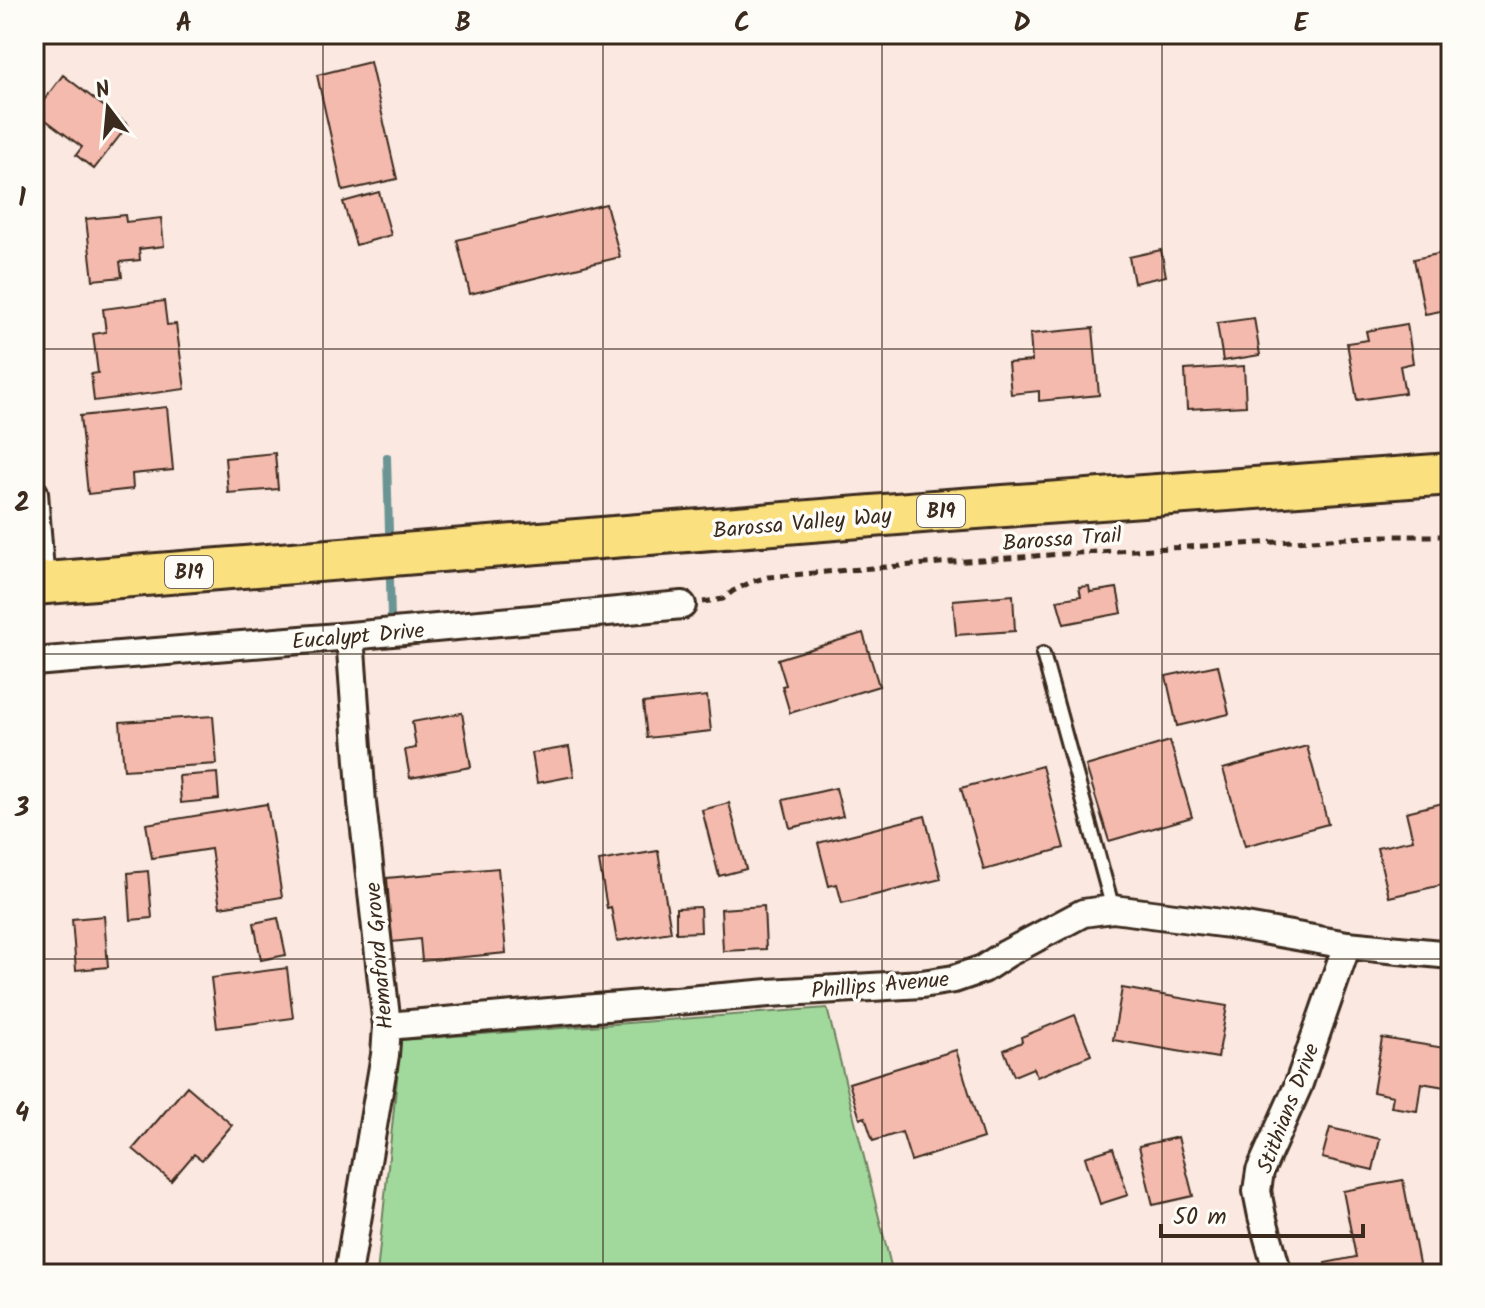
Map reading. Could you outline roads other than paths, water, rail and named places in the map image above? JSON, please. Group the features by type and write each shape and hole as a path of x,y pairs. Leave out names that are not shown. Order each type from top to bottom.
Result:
{"main road":[{"name":"Barossa Valley Way","path":"37,584 903,514 1451,474"}],"street":[{"path":"34,493 37,584"},
{"name":"Eucalypt Drive","path":"34,662 682,605"},
{"name":"Hemaford Grove","path":"348,1274 385,1055 387,1026 362,803 350,636"},
{"name":"Phillips Avenue","path":"387,1026 954,979 983,969 1083,913 1113,909 1229,924 1347,945 1451,955"},
{"name":"Stithians Drive","path":"1278,1274 1257,1191 1260,1171 1298,1086 1347,945"}],"lane":[{"path":"1043,654 1113,909"}],"waterway":[{"path":"387,457 389,531"},
{"path":"390,580 391,619"}]}
